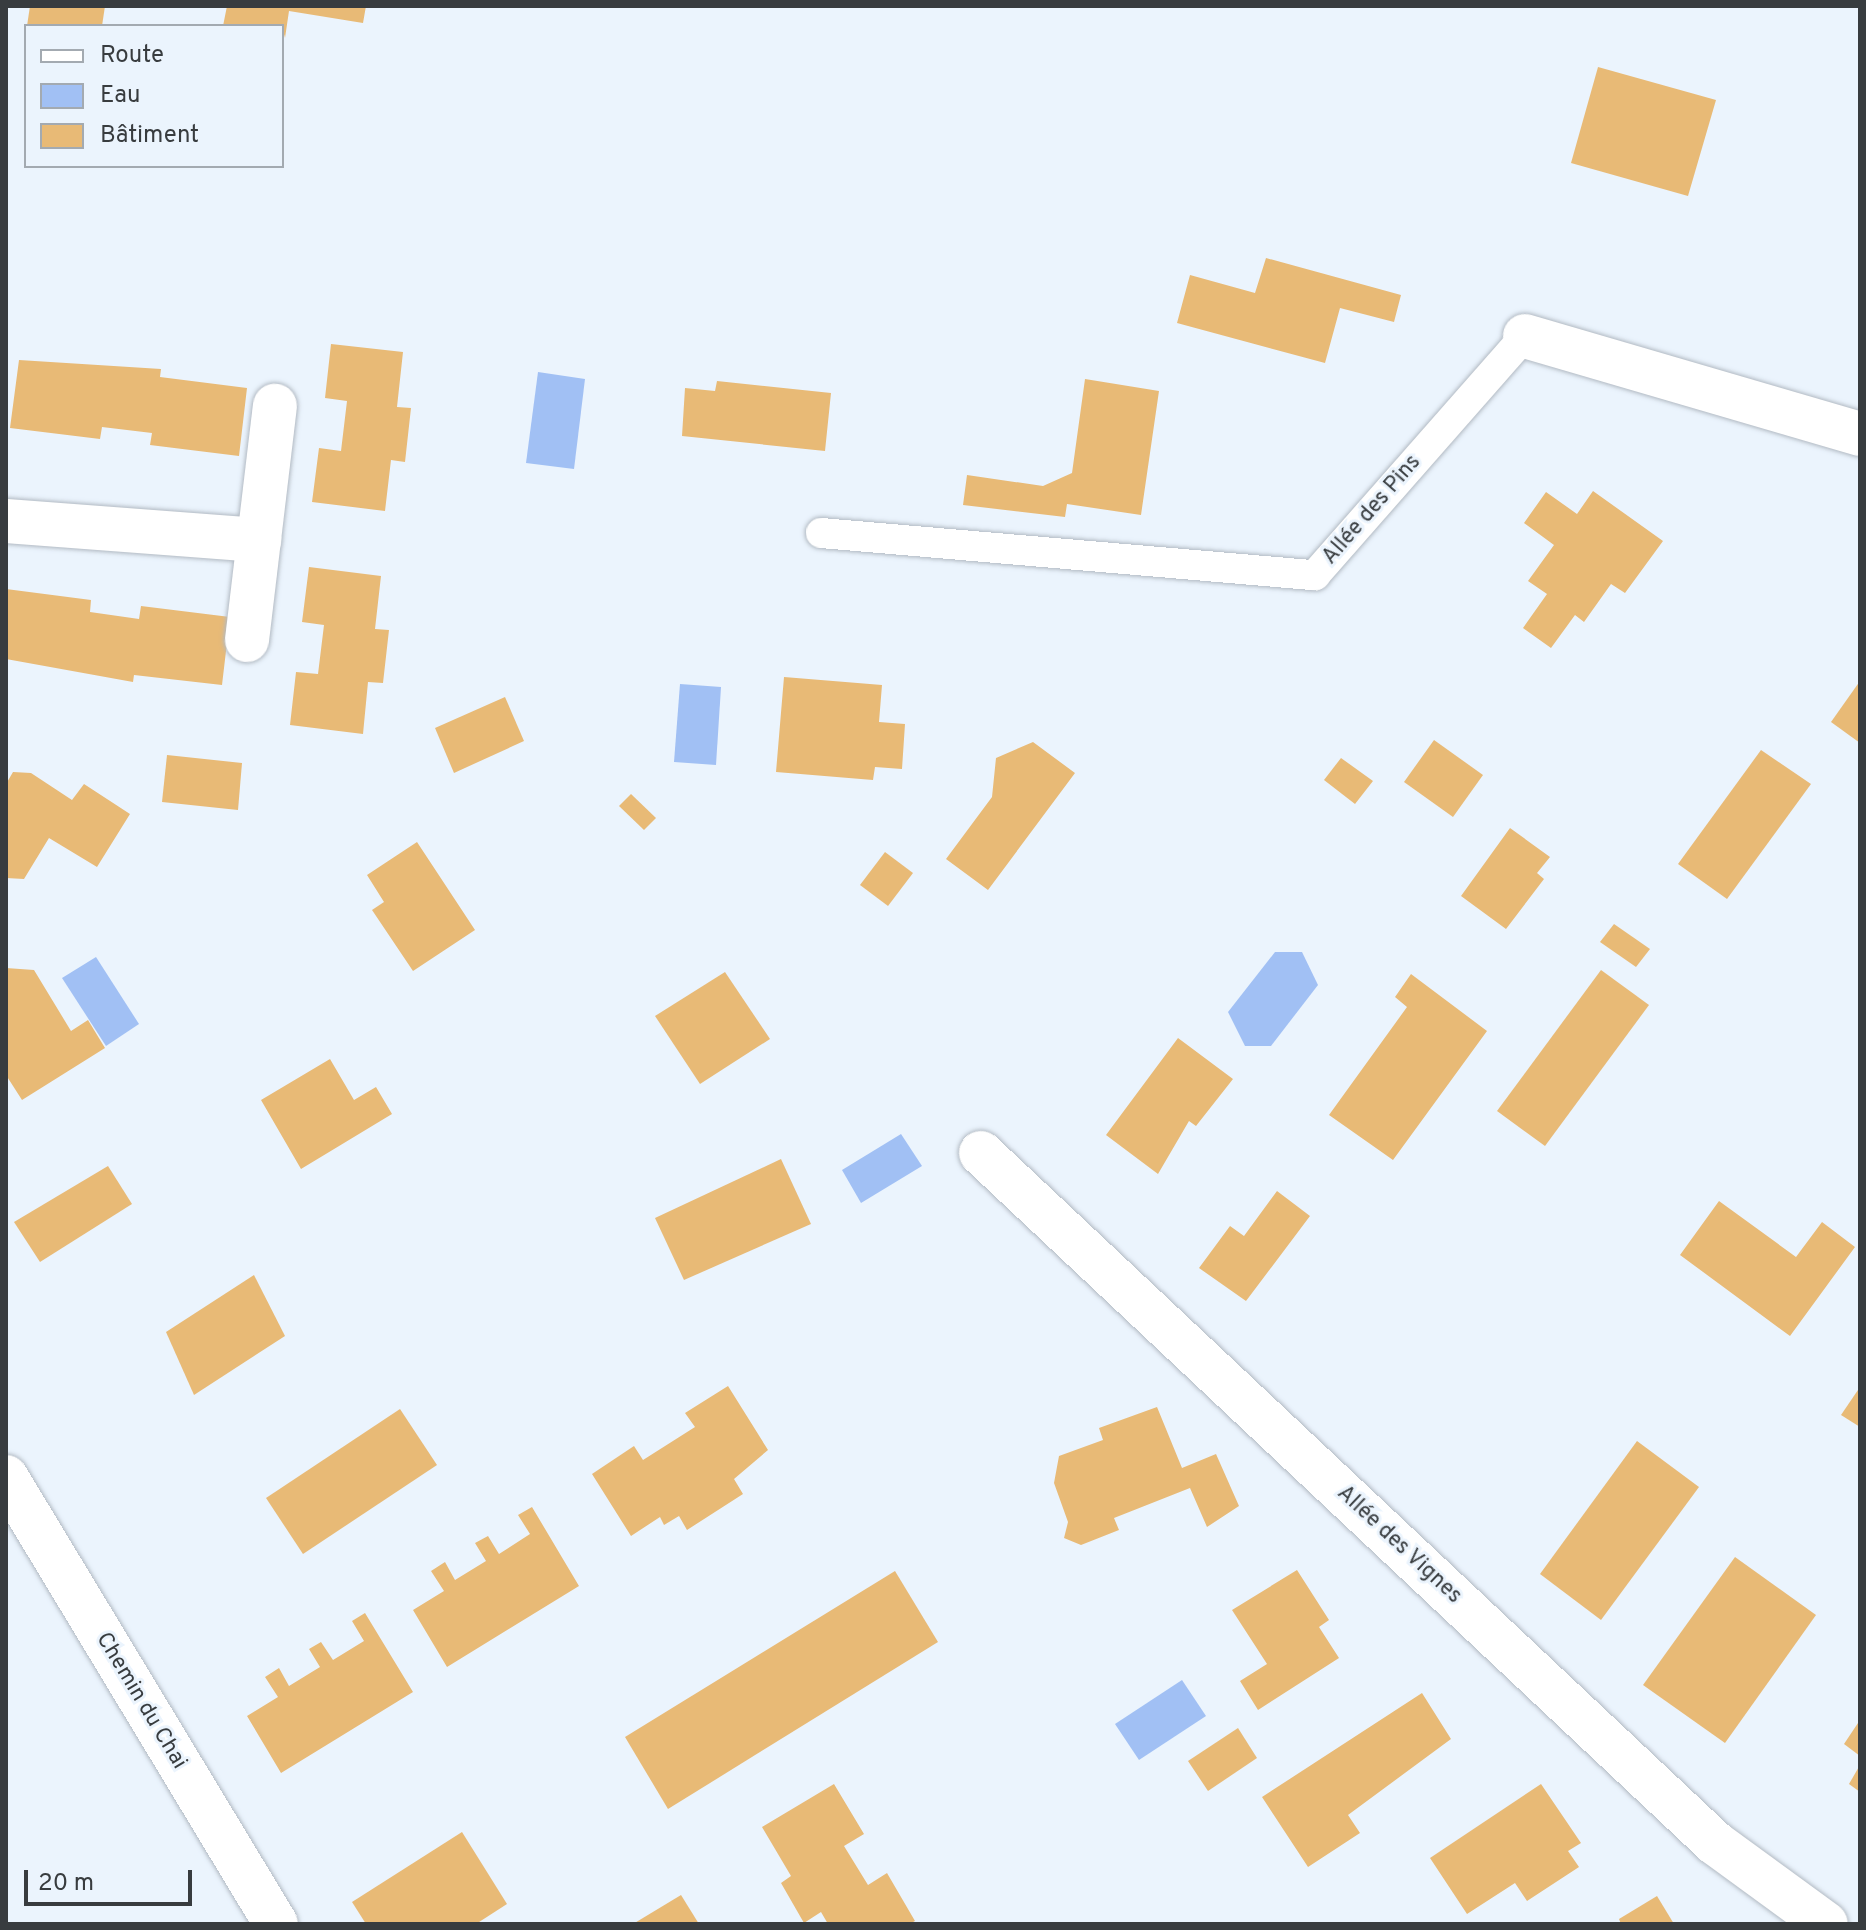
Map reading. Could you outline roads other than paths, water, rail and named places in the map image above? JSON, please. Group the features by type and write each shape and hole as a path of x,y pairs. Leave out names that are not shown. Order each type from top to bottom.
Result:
{"street":[{"name":"Allée des Pins","path":"1525,336 1860,434"},
{"path":"247,640 275,406"},
{"path":"6,521 259,540"},
{"name":"Allée des Vignes","path":"981,1153 1715,1843 1826,1924"},
{"name":"Chemin du Chai","path":"6,1477 276,1924"}],"lane":[{"name":"Allée des Pins","path":"821,533 1315,575 1525,336"}],"water":[{"path":"538,372 585,379 574,469 526,463"},
{"path":"680,684 721,687 716,765 674,762"},
{"path":"1275,952 1302,952 1318,985 1271,1046 1245,1046 1228,1012"},
{"path":"96,957 139,1024 106,1046 62,978"},
{"path":"901,1134 922,1166 861,1203 842,1170"},
{"path":"1182,1680 1206,1716 1139,1760 1115,1724"}]}
